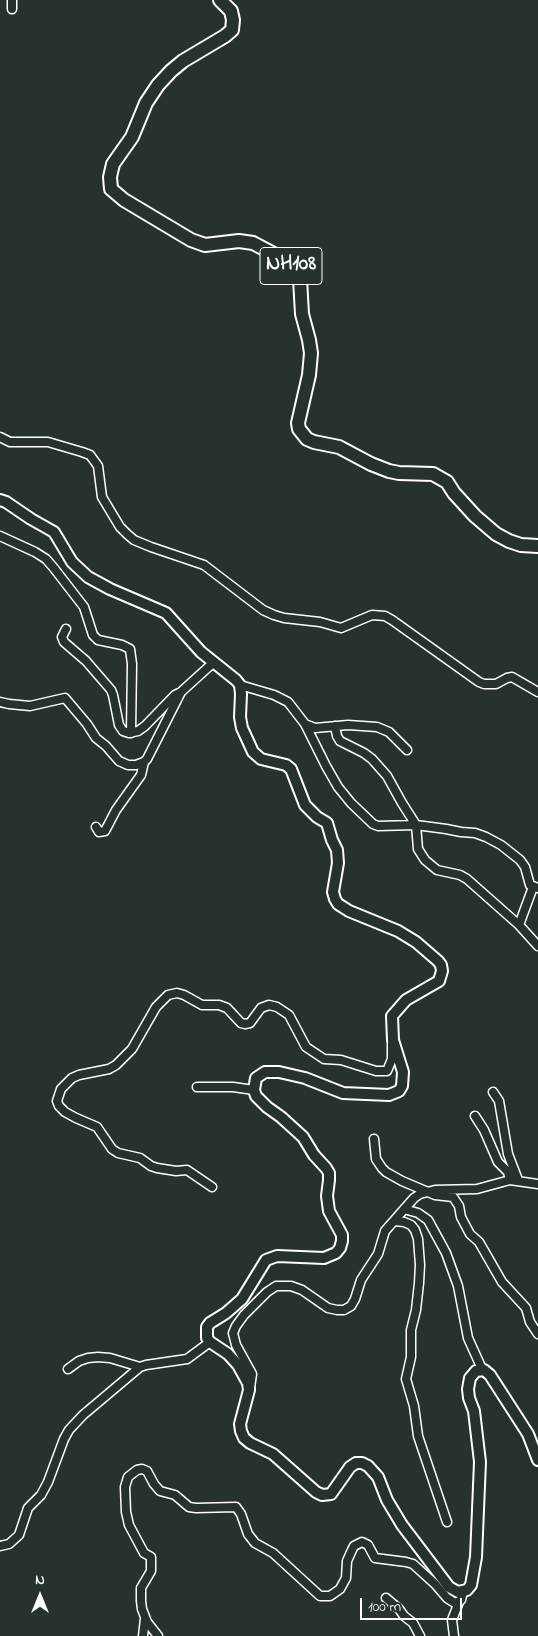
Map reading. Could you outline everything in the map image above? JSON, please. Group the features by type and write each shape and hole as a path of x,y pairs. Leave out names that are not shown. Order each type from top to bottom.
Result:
{"highway":[{"name":"NH108","path":"220,0 231,11 233,20 232,30 183,61 158,85 146,103 132,137 114,164 110,177 111,189 124,200 191,240 206,245 239,241 253,243 294,268 300,279 302,314 310,340 311,353 309,375 298,422 299,429 307,439 339,447 389,471 432,474 447,482 475,516 496,534 521,545 538,546"}],"street":[{"path":"12,0 12,9"},
{"path":"0,437 10,442 48,442 90,455 98,466 102,497 120,527 127,534 134,540 151,547 204,565 262,610 284,618 329,624 341,628 372,615 385,616 479,682 490,685 512,677 538,692"},
{"path":"0,500 54,532 72,562 88,577 110,589 166,613 192,642 240,685 282,698 295,710 305,724 338,787 366,818 378,826 416,825 475,834 501,845 520,860 535,888 519,925"},
{"path":"0,536 46,559 84,607 93,635 98,640 122,645 130,650 132,664 131,733"},
{"path":"66,629 62,637 64,642 86,661 109,687 113,695 119,725 123,731 131,733 145,726 175,695 181,692 214,662"},
{"path":"212,1187 187,1170 176,1171 157,1168 140,1158 118,1153 108,1144 97,1126 76,1118 59,1106 57,1101 61,1089 72,1078 79,1075 116,1066 132,1049 156,1007 168,995 177,993 202,1005 218,1005 227,1008 233,1012 241,1023 245,1024 250,1023 261,1008 269,1005 276,1007 289,1015 306,1047 315,1054 324,1059 341,1060 376,1071 387,1071 392,1058 392,1016 406,1000 439,982 442,971 441,965 435,957 410,938 398,931 349,911 334,899 338,863 337,850 326,823 305,805 291,769 286,765 261,759 253,752 242,728 240,685"},
{"path":"96,827 98,832 105,831 116,810 141,775 144,762 181,692"},
{"path":"0,702 30,706 65,698 96,738 119,761 128,765 144,762"},
{"path":"305,724 315,728 364,725 377,727 389,732 407,750"},
{"path":"336,726 337,736 340,741 364,753 387,776 416,825 418,849 425,860 437,870 467,878 519,925 538,946"},
{"path":"249,1390 246,1378 238,1364 228,1354 210,1342 206,1332 210,1323 226,1313 242,1299 266,1260 277,1256 324,1258 336,1253 342,1241 342,1234 329,1211 329,1173 314,1155 303,1137 261,1101 254,1090 256,1078 260,1074 271,1072 305,1078 343,1093 394,1094 399,1091 403,1080 392,1040"},
{"path":"197,1087 233,1087 254,1090"},
{"path":"492,1092 499,1101 506,1146 518,1180"},
{"path":"475,1116 484,1130 498,1162 508,1172 510,1180"},
{"path":"374,1139 376,1158 382,1168 402,1181 436,1195 453,1197 459,1206 461,1217 470,1234 479,1242 502,1282 526,1308 530,1322 538,1334"},
{"path":"482,1369 473,1373 468,1389 474,1411 480,1462 473,1578 471,1586 463,1592 454,1591 442,1579 394,1512 378,1477 368,1466 356,1463 350,1467 331,1494 322,1495 316,1492 273,1454 244,1438 240,1424 252,1374 236,1345 233,1333 244,1315 268,1292 276,1286 284,1284 302,1290 328,1308 344,1310 351,1306 361,1280 378,1254 385,1231 414,1198 427,1191 477,1189 510,1180 538,1184"},
{"path":"404,1209 418,1213 428,1220 446,1253 458,1286 468,1338 482,1369 490,1375 524,1428 538,1460"},
{"path":"395,1221 411,1225 418,1238 419,1283 416,1310 411,1330 411,1357 406,1380 414,1406 418,1436 447,1522"},
{"path":"0,1546 9,1544 19,1535 28,1508 45,1489 69,1430 82,1415 140,1367 187,1359 210,1342"},
{"path":"68,1369 79,1361 98,1357 110,1358 140,1367"},
{"path":"158,1636 147,1622 142,1609 140,1591 151,1571 151,1557 144,1553 129,1524 125,1499 125,1486 128,1477 131,1473 142,1469 147,1471 154,1484 160,1490 175,1494 189,1506 196,1508 236,1507 241,1514 248,1534 255,1543 273,1553 320,1596 330,1596 340,1589 346,1578 347,1561 352,1550 354,1546 362,1542 368,1545 375,1558 413,1564 451,1601 459,1602"},
{"path":"454,1636 452,1620 463,1597 463,1592"},
{"path":"386,1598 413,1623 420,1636"},
{"path":"143,1636 145,1616"}]}
